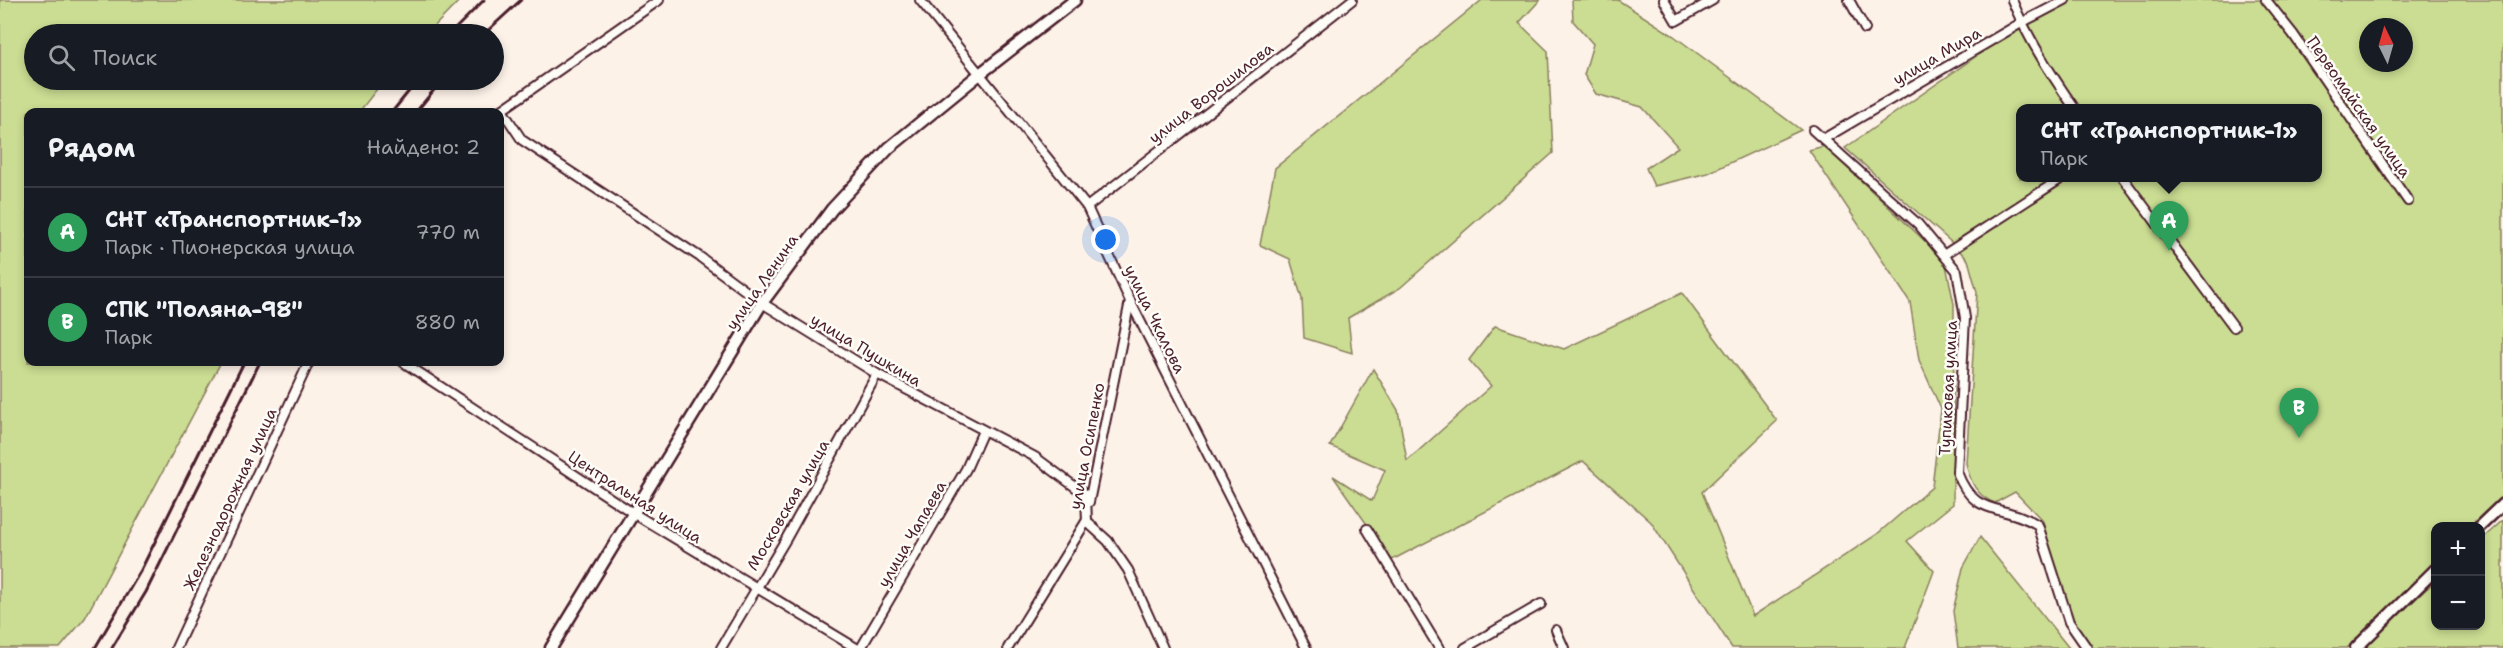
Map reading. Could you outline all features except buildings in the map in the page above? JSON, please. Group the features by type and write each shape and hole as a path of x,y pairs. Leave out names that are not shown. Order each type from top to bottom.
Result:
{"street":[{"path":"504,109 659,0"},
{"name":"улица Чкалова","path":"920,0 1087,207 1130,301 1306,648"},
{"name":"улица Ленина","path":"551,648 762,303 832,209 871,165 981,73 1075,0"},
{"name":"улица Ворошилова","path":"1087,207 1352,0"},
{"path":"1664,0 1676,21 1713,0"},
{"path":"1849,0 1865,29"},
{"path":"2012,0 2021,23 2072,104"},
{"name":"улица Мира","path":"1825,138 2021,23 2065,0"},
{"name":"Первомайская улица","path":"2266,0 2408,201"},
{"name":"улица Пушкина","path":"504,115 522,140 700,257 762,303 877,374 1035,457 1086,495 1087,522"},
{"name":"Тупиковая улица","path":"1813,130 1825,138 1918,224 1957,271 1965,318 1957,472 1963,488 1970,497 1995,510 2015,512 2038,525 2069,622 2087,648"},
{"path":"1944,254 2054,182"},
{"path":"2127,182 2234,327"},
{"name":"улица Осипенко","path":"1008,648 1087,522 1092,485 1130,301"},
{"name":"Железнодорожная улица","path":"176,648 307,366"},
{"name":"Центральная улица","path":"409,366 633,513 755,589 856,648"},
{"name":"Московская улица","path":"722,648 877,374"},
{"name":"улица Чапаева","path":"861,648 966,470 983,431"},
{"path":"2484,522 2503,504"},
{"path":"1087,522 1108,542 1128,570 1163,648"},
{"path":"1367,529 1439,648"},
{"path":"2356,648 2431,574"},
{"path":"1465,648 1541,604"},
{"path":"1556,630 1564,648"}],"green space":[{"path":"0,0 460,0 437,24 24,24 24,90 376,90 362,108 24,108 24,366 219,366 85,618 60,648 0,648"},
{"path":"1482,0 1540,0 1519,23 1548,51 1553,153 1400,288 1348,318 1352,353 1304,338 1302,299 1290,259 1260,245 1275,168"},
{"path":"1572,0 1618,0 1674,36 1801,130 1708,173 1654,186 1646,168 1678,147 1642,107 1596,94 1584,75 1593,44 1573,21"},
{"path":"2068,0 2503,0 2503,497 2476,522 2431,522 2431,566 2347,648 2090,648 2076,630 2059,590 2043,521 2015,492 1995,503 1983,496 1972,482 1966,463 1977,292 1968,260 1951,242 1845,148 2018,27"},
{"path":"1824,146 1945,260 1954,304 1953,504 1907,541 1934,571 1905,648 1732,648 1651,522 1583,461 1392,560 1333,476 1372,501 1385,470 1330,446 1373,369 1398,410 1407,461 1491,386 1469,360 1495,326 1564,349 1682,293 1777,421 1702,492 1753,616 1876,535 1932,487 1941,409 1919,360 1910,302 1809,150"},
{"path":"2503,520 2503,648 2363,648 2431,585 2431,630 2485,630 2485,536"},
{"path":"1980,537 2069,648 1958,648 1953,611 1963,568"}],"railway":[{"path":"460,24 484,0"},
{"path":"495,24 521,0"},
{"path":"395,108 410,90"},
{"path":"419,108 434,90"},
{"path":"95,648 141,570 242,366"},
{"path":"112,648 146,592 258,366"}],"place":[{"name":"СНТ «Транспортник-1»","path":"2169,251"},
{"name":"СПК \"Поляна-98\"","path":"2299,438"}]}
